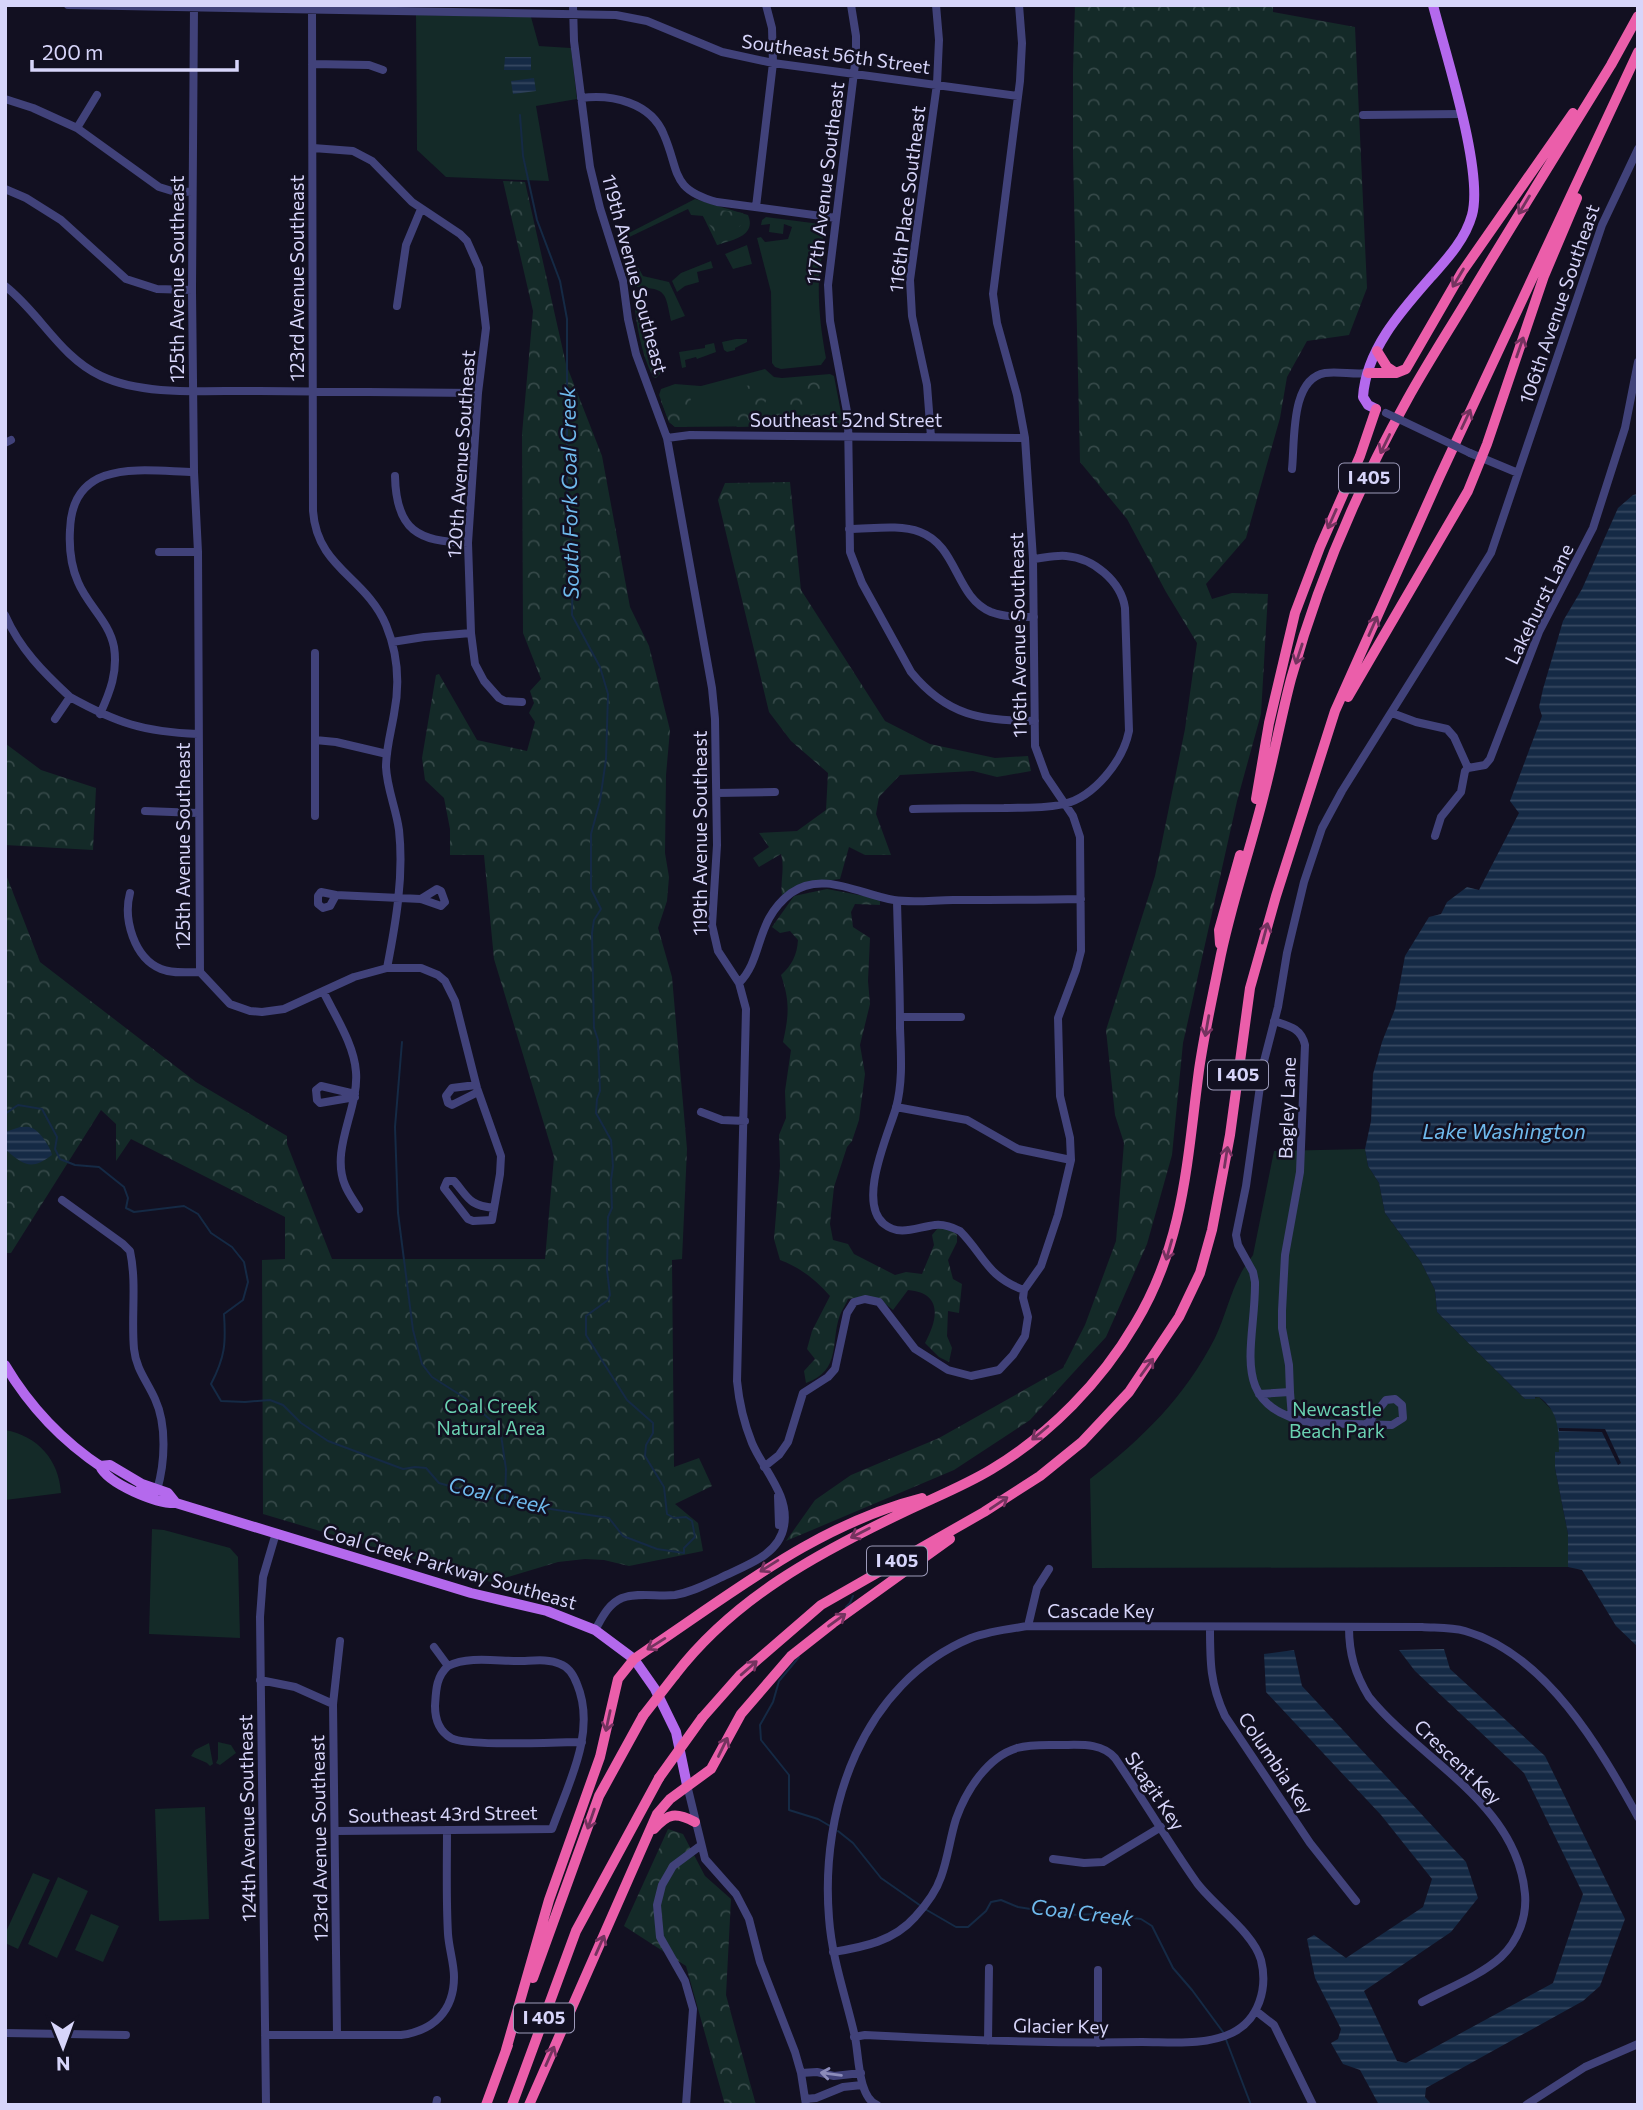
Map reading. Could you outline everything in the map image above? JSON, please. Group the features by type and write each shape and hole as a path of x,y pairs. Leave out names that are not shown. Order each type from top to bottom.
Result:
{"highway":[{"name":"I 405","path":"486,2105 599,1796 643,1716 675,1675 737,1610 799,1566 875,1525 988,1471 1026,1445 1088,1389 1107,1367 1136,1324 1164,1268 1177,1223 1188,1170 1199,1070 1220,959 1265,792 1292,678 1314,608 1348,521 1406,401 1611,65 1638,16"},
{"path":"1368,373 1396,373 1406,369 1462,272 1623,42"},
{"name":"I 405","path":"512,2105 576,1931 659,1779 702,1718 740,1675 821,1605 973,1519 1040,1476 1083,1441 1129,1392 1180,1317 1200,1273 1212,1230 1222,1181 1250,988 1276,896 1335,711 1439,478 1638,52"},
{"path":"1335,711 1343,705 1468,491 1544,276 1608,127 1614,101"},
{"path":"1377,351 1387,367 1396,373"},
{"path":"1220,959 1219,930 1258,790 1269,723 1295,613 1320,547 1381,411"},
{"path":"506,2050 549,1900 600,1757 618,1679 634,1660 788,1555 859,1520 904,1502 932,1495 988,1471"},
{"path":"529,2105 657,1814 687,1785 711,1769 741,1714 791,1656 971,1524 973,1519"},
{"path":"649,1833 663,1819 673,1814 683,1815 695,1822"}],"main road":[{"path":"1381,411 1368,405 1363,397 1368,373 1377,351 1400,312 1459,244 1472,215 1475,188 1461,114 1433,5"},
{"name":"Coal Creek Parkway Southeast","path":"6,1368 56,1432 100,1466 103,1473 138,1493 166,1504 176,1503 471,1592 547,1611 595,1630 634,1660 647,1675 672,1722 687,1785"},
{"path":"100,1466 143,1490 149,1492 157,1489"},
{"name":"Coal Creek Parkway Southeast","path":"157,1489 168,1493 176,1503"}],"street":[{"name":"Southeast 56th Street","path":"68,5 572,10 647,21 722,52 773,63 1018,96"},
{"path":"756,207 773,63 772,28 766,5"},
{"name":"117th Avenue Southeast","path":"852,5 856,36 854,74 829,266 828,303 846,401 849,436 849,529 854,565 918,681 947,704 970,715 995,721 1035,721"},
{"name":"116th Place Southeast","path":"931,437 927,385 912,316 910,280 937,84 939,40 936,5"},
{"name":"116th Avenue Southeast","path":"1018,5 1022,51 993,294 997,323 1017,395 1025,438 1033,559 1035,746 1046,776 1076,823 1080,837 1081,899 1079,958 1058,1017 1060,1096 1070,1138 1071,1160 1058,1215 1041,1266 1024,1290"},
{"name":"125th Avenue Southeast","path":"194,6 192,289 194,472 198,552 200,972"},
{"name":"123rd Avenue Southeast","path":"312,7 313,511 316,531 323,548 371,598 381,614 392,642"},
{"name":"119th Avenue Southeast","path":"572,10 590,167 623,281 631,337 667,438 714,700 717,845 713,934 721,958 739,984 746,1009 737,1381 746,1426 778,1493 780,1518 771,1542 757,1555 735,1566 722,1577 681,1594 622,1598 606,1610 595,1630"},
{"path":"312,64 369,65 383,70"},
{"path":"77,128 97,95"},
{"path":"580,98 606,96 637,107 660,127 678,178 691,191 718,202 836,218"},
{"path":"5,99 33,108 77,128 159,187 172,191 192,191"},
{"path":"1363,115 1461,114"},
{"name":"120th Avenue Southeast","path":"313,148 353,151 380,168 400,192 467,241 479,268 486,328 478,393 468,543 471,634 475,664 484,681 505,701 522,702"},
{"name":"106th Avenue Southeast","path":"1259,1394 1252,1378 1250,1358 1255,1276 1238,1245 1236,1235 1246,1186 1263,1065 1310,861 1322,828 1342,790 1491,553 1606,213 1638,149"},
{"path":"5,189 26,198 61,220 126,279 158,289 192,289"},
{"path":"397,306 406,245 421,209"},
{"path":"5,286 28,304 73,357 101,376 131,386 193,390 478,393"},
{"name":"Lakehurst Lane","path":"1468,768 1481,767 1490,759 1539,632 1593,528 1625,428 1638,362"},
{"path":"1292,469 1297,410 1306,384 1322,373 1368,373"},
{"path":"1381,411 1518,473"},
{"name":"Southeast 52nd Street","path":"667,438 690,435 1025,438"},
{"path":"100,714 114,681 114,647 106,624 78,583 71,555 70,523 75,503 79,494 97,477 107,473 194,472"},
{"path":"395,476 398,506 412,528 433,541 468,543"},
{"path":"849,529 905,529 928,536 946,552 966,590 982,608 1002,615 1034,617"},
{"path":"159,552 198,552"},
{"path":"913,809 1041,807 1066,804 1084,795 1102,779 1128,739 1124,600 1108,576 1086,562 1069,556 1033,559"},
{"path":"5,615 23,650 45,675 70,697 100,714 137,728 198,734"},
{"path":"387,968 399,898 399,833 388,781 387,754 398,680 392,642 471,634"},
{"path":"315,653 315,816"},
{"path":"55,719 70,697"},
{"path":"1392,713 1447,729 1454,737 1468,768 1461,792 1441,817 1435,836"},
{"path":"315,740 387,754"},
{"path":"717,793 775,792"},
{"path":"145,811 198,813"},
{"path":"739,984 748,975 758,941 770,915 794,891 815,885 840,885 897,901 1081,899"},
{"path":"130,893 129,922 136,946 149,962 164,970 200,972 230,1004 250,1011 274,1012 354,977 387,968 409,967 432,972 444,981 455,1001 477,1089 500,1156 500,1174 494,1208 490,1221 473,1222 468,1219 444,1188 444,1184 449,1180 454,1181 471,1203 494,1208"},
{"path":"336,895 421,899"},
{"path":"764,1466 779,1455 788,1442 803,1393 832,1373 838,1361 847,1312 854,1302 865,1299 879,1303 915,1349 948,1370 962,1375 978,1376 999,1370 1019,1347 1028,1325 1024,1290 1007,1282 986,1266 960,1231 936,1225 917,1231 901,1231 878,1218 872,1200 873,1184 896,1107 901,1076 897,901"},
{"path":"323,991 352,1052 356,1074 355,1096 342,1147 341,1166 345,1185 359,1209"},
{"path":"900,1017 961,1017"},
{"name":"Bagley Lane","path":"1274,1021 1293,1026 1304,1041 1300,1172 1285,1255 1282,1311 1292,1419"},
{"path":"896,1107 967,1120 1018,1149 1071,1160"},
{"path":"701,1112 722,1120 745,1121"},
{"path":"62,1200 130,1251 136,1360 157,1403 161,1422 163,1461 157,1489"},
{"path":"1259,1394 1290,1392"},
{"path":"1259,1394 1272,1409 1292,1419 1313,1423 1367,1424 1395,1424 1403,1418 1402,1405 1395,1399 1387,1400 1367,1424"},
{"name":"124th Avenue Southeast","path":"266,2105 261,1586 276,1533"},
{"path":"1028,1626 1037,1588 1049,1569"},
{"name":"Cascade Key","path":"862,2085 854,2037 833,1952 828,1891 833,1822 844,1780 859,1746 877,1716 918,1671 944,1652 970,1639 994,1631 1028,1626 1442,1628 1464,1631 1494,1643 1512,1654 1544,1680 1593,1743 1638,1817"},
{"name":"Columbia Key","path":"1210,1627 1210,1668 1216,1695 1225,1716 1310,1843 1356,1901"},
{"name":"Crescent Key","path":"1349,1627 1352,1659 1369,1697 1495,1818 1516,1855 1525,1888 1524,1917 1519,1931 1503,1955 1479,1972 1422,2002"},
{"name":"123rd Avenue Southeast","path":"337,2035 333,1704 340,1641"},
{"path":"434,1647 449,1666"},
{"path":"466,1661 546,1661 561,1664 575,1680 582,1702 582,1742 459,1741 449,1737 435,1712 438,1681 449,1666 466,1661"},
{"path":"260,1680 295,1687 333,1704"},
{"name":"Southeast 43rd Street","path":"335,1830 552,1829 582,1742"},
{"name":"Skagit Key","path":"833,1952 863,1947 891,1936 926,1904 942,1875 956,1821 969,1792 995,1760 1016,1749 1085,1745 1105,1749 1115,1758 1198,1884 1251,1941 1258,1952 1263,1983 1256,2011"},
{"name":"Coal Creek Parkway Southeast","path":"687,1785 700,1846"},
{"path":"1053,1860 1102,1862 1161,1827"},
{"path":"265,2035 401,2035 434,2025 449,2004 454,1976 448,1935 447,1830"},
{"path":"686,2105 693,2009 685,1981 660,1937 657,1905 662,1885 673,1866 700,1846 709,1865 731,1888 745,1910 760,1962 791,2039 801,2073 805,2102 843,2087 862,2085 866,2097 877,2105"},
{"path":"988,2041 989,1968"},
{"path":"1098,1970 1098,2043"},
{"path":"1256,2011 1274,2025 1313,2105"},
{"name":"Glacier Key","path":"854,2037 865,2035 1098,2043 1209,2041 1243,2026 1256,2011"},
{"path":"5,2033 126,2035"},
{"path":"1526,2105 1585,2067 1638,2044"},
{"path":"801,2073 817,2072 834,2076 861,2073"}],"green space":[{"path":"1075,5 1273,5 1273,12 1355,27 1367,288 1349,335 1307,341 1287,377 1280,418 1246,538 1206,584 1212,599 1232,593 1268,594 1261,714 1237,801 1183,1043 1172,1155 1147,1244 1106,1337 1030,1420 954,1470 786,1541 815,1500 851,1475 939,1438 1063,1368 1085,1325 1116,1241 1124,1143 1115,1115 1106,1030 1155,876 1185,729 1197,643 1127,519 1080,462 1073,156"},
{"path":"416,15 531,17 539,46 571,48 577,99 536,106 549,181 446,177 417,150"},
{"name":"Coal Creek Natural Area","path":"503,181 525,182 566,364 602,456 630,607 649,646 670,730 666,775 665,853 669,877 667,901 658,928 672,977 687,1149 682,1259 672,1260 674,1467 699,1458 712,1486 675,1504 698,1523 703,1551 629,1566 604,1560 558,1562 491,1582 263,1514 262,1260 285,1259 285,1217 131,1139 116,1161 116,1124 101,1110 11,1253 5,1253 5,872 40,962 196,1082 287,1136 287,1144 332,1259 545,1259 554,1157 494,959 484,855 450,855 450,829 444,798 425,780 422,758 436,675 439,674 477,740 527,751 535,722 529,713 534,703 530,691 541,679 523,633 522,434 533,311"},
{"path":"695,199 748,215 749,228 742,236 717,245 703,216 691,215 688,209 621,241 619,238"},
{"path":"705,208 743,213 744,222 739,227 734,222 720,224 720,230 731,232 734,239 717,245 716,234 703,216"},
{"path":"766,217 820,224 823,244 819,299 826,358 821,365 781,369 772,363 771,292 757,238 761,237 765,242 788,239 792,227 784,224 783,234 769,232 770,224 761,225"},
{"path":"747,245 752,264 733,269 725,254"},
{"path":"627,255 633,258 643,276 669,282 685,316 671,321 663,294 654,289 637,287 625,258"},
{"path":"711,261 713,268 697,272 699,282 685,286 677,292 672,281 681,273"},
{"path":"641,299 661,373 656,378 649,368 638,330 634,301"},
{"path":"747,339 747,342 735,350 724,350 722,342"},
{"path":"714,343 716,352 685,360 686,367 682,368 679,352 705,348 705,345"},
{"path":"765,369 774,377 782,378 830,374 834,376 842,418 840,426 830,430 794,426 675,427 669,422 659,395 661,389 675,384 701,386"},
{"path":"803,379 812,382 824,379 818,410 828,424 794,426 778,422 775,410 787,388 786,380"},
{"path":"757,385 765,388 767,399 763,407 768,418 765,426 737,427 729,417 743,386"},
{"path":"669,389 688,392 691,400 683,417 687,427 675,427 669,422 661,401"},
{"path":"790,482 801,590 885,721 930,744 995,758 1028,756 1031,771 997,777 973,771 900,775 879,797 876,814 891,855 865,855 849,847 840,879 802,884 782,896 781,854 759,867 753,858 769,847 759,833 797,831 826,810 828,773 791,741 769,712 718,500 725,483"},
{"path":"5,741 41,770 96,788 93,850 5,845"},
{"path":"827,889 880,899 880,905 855,904 851,912 853,927 870,938 870,1004 860,1045 865,1074 859,1120 834,1187 830,1224 833,1240 848,1244 854,1254 895,1275 906,1272 922,1274 934,1245 932,1235 938,1228 952,1230 957,1235 957,1242 948,1260 953,1279 962,1284 959,1313 948,1311 947,1336 952,1348 949,1362 939,1357 925,1343 935,1316 932,1302 919,1292 908,1290 893,1310 872,1298 848,1299 837,1325 830,1363 825,1371 806,1383 804,1371 815,1359 807,1349 812,1331 830,1296 808,1275 780,1260 774,1239 780,1166 779,1135 786,1118 785,1091 791,1050 783,1042 788,1008 781,975 793,959 798,940 790,931 780,933 772,927 794,896"},
{"name":"Newcastle Beach Park","path":"1365,1149 1368,1166 1379,1183 1385,1213 1421,1262 1435,1290 1437,1312 1525,1399 1539,1397 1553,1411 1559,1428 1559,1452 1555,1468 1568,1534 1568,1567 1092,1568 1090,1479 1161,1416 1190,1379 1215,1338 1237,1281 1253,1255 1274,1151"},
{"path":"5,1430 27,1438 45,1451 56,1470 61,1493 5,1500"},
{"path":"152,1529 230,1548 238,1557 240,1638 149,1634"},
{"path":"218,1742 231,1745 236,1753 220,1765 216,1763"},
{"path":"209,1743 213,1764 210,1766 191,1756 195,1750"},
{"path":"205,1807 209,1919 159,1921 155,1809"},
{"path":"668,1829 683,1834 705,1876 731,1899 726,1995 756,2105 725,2105 686,1966 624,1926"},
{"path":"33,1873 50,1880 18,1949 5,1943 5,1934"},
{"path":"58,1877 88,1891 57,1958 28,1944"},
{"path":"91,1914 119,1926 103,1962 75,1950"}],"water":[{"path":"505,57 531,57 531,70 504,70"},
{"path":"534,78 536,91 513,94 511,81"},
{"name":"Lake Washington","path":"1638,494 1638,1647 1616,1626 1582,1570 1568,1567 1568,1534 1555,1468 1555,1452 1559,1452 1559,1444 1554,1414 1539,1397 1525,1399 1437,1312 1435,1290 1421,1262 1385,1213 1379,1183 1368,1166 1365,1149 1371,1121 1373,1074 1395,1009 1405,956 1429,917 1441,914 1447,902 1467,887 1479,890 1519,813 1510,801 1542,716 1539,707 1563,621 1582,589 1618,508"},
{"path":"31,1127 38,1132 52,1155 39,1163 29,1164 7,1151 5,1132"},
{"path":"1444,1649 1450,1669 1545,1756 1625,1919 1600,1986 1583,2001 1426,2088 1425,2097 1432,2105 1379,2105 1360,2070 1343,2064 1331,2043 1338,2039 1341,2029 1315,1978 1307,1939 1314,1935 1346,1958 1423,1907 1432,1879 1381,1815 1266,1692 1264,1654 1294,1650 1302,1686 1466,1862 1478,1898 1451,1932 1364,1991 1397,2061 1406,2063 1553,1983 1583,1894 1524,1773 1415,1671 1399,1650"}],"pier":[{"path":"1559,1428 1605,1429 1621,1463 1618,1465 1602,1432 1559,1431"}],"waterway":[{"name":"South Fork Coal Creek","path":"5,1114 18,1105 42,1109 57,1137 55,1149 60,1159 75,1165 99,1167 124,1187 128,1198 126,1208 134,1212 184,1206 198,1214 211,1233 232,1247 244,1262 248,1282 243,1300 224,1314 224,1350 211,1384 221,1401 270,1400 283,1405 301,1423 328,1441 403,1469 426,1468 439,1483 505,1502 609,1518 623,1536 657,1549 684,1553 684,1548 695,1537 692,1521 686,1517 674,1518 667,1514 664,1487 645,1456 646,1445 653,1433 653,1423 627,1400 586,1335 586,1316 608,1300 610,1295 607,1270 608,1217 612,1208 613,1166 611,1140 596,1113 600,1091 598,1040 594,1028 592,933 594,920 601,909 591,889 591,834 600,801 606,759 608,694 600,667 572,615 573,557 567,502 567,319 560,281 537,220 523,156 520,115"},
{"path":"402,1042 395,1127 398,1213 413,1330 422,1364 432,1377 465,1398 500,1428 506,1469 505,1501"},
{"path":"846,1607 853,1596"},
{"name":"Coal Creek","path":"799,1657 779,1681 773,1702 760,1725 761,1740 789,1775 789,1810 818,1819 830,1826"},
{"name":"Coal Creek","path":"838,1831 853,1843 881,1878 921,1906"},
{"name":"Coal Creek","path":"925,1909 956,1927 968,1927 986,1911 991,1902 1001,1900 1018,1907 1068,1915 1101,1914 1141,1919 1152,1926 1173,1968 1223,2032"},
{"name":"Coal Creek","path":"1225,2037 1251,2105"}]}
